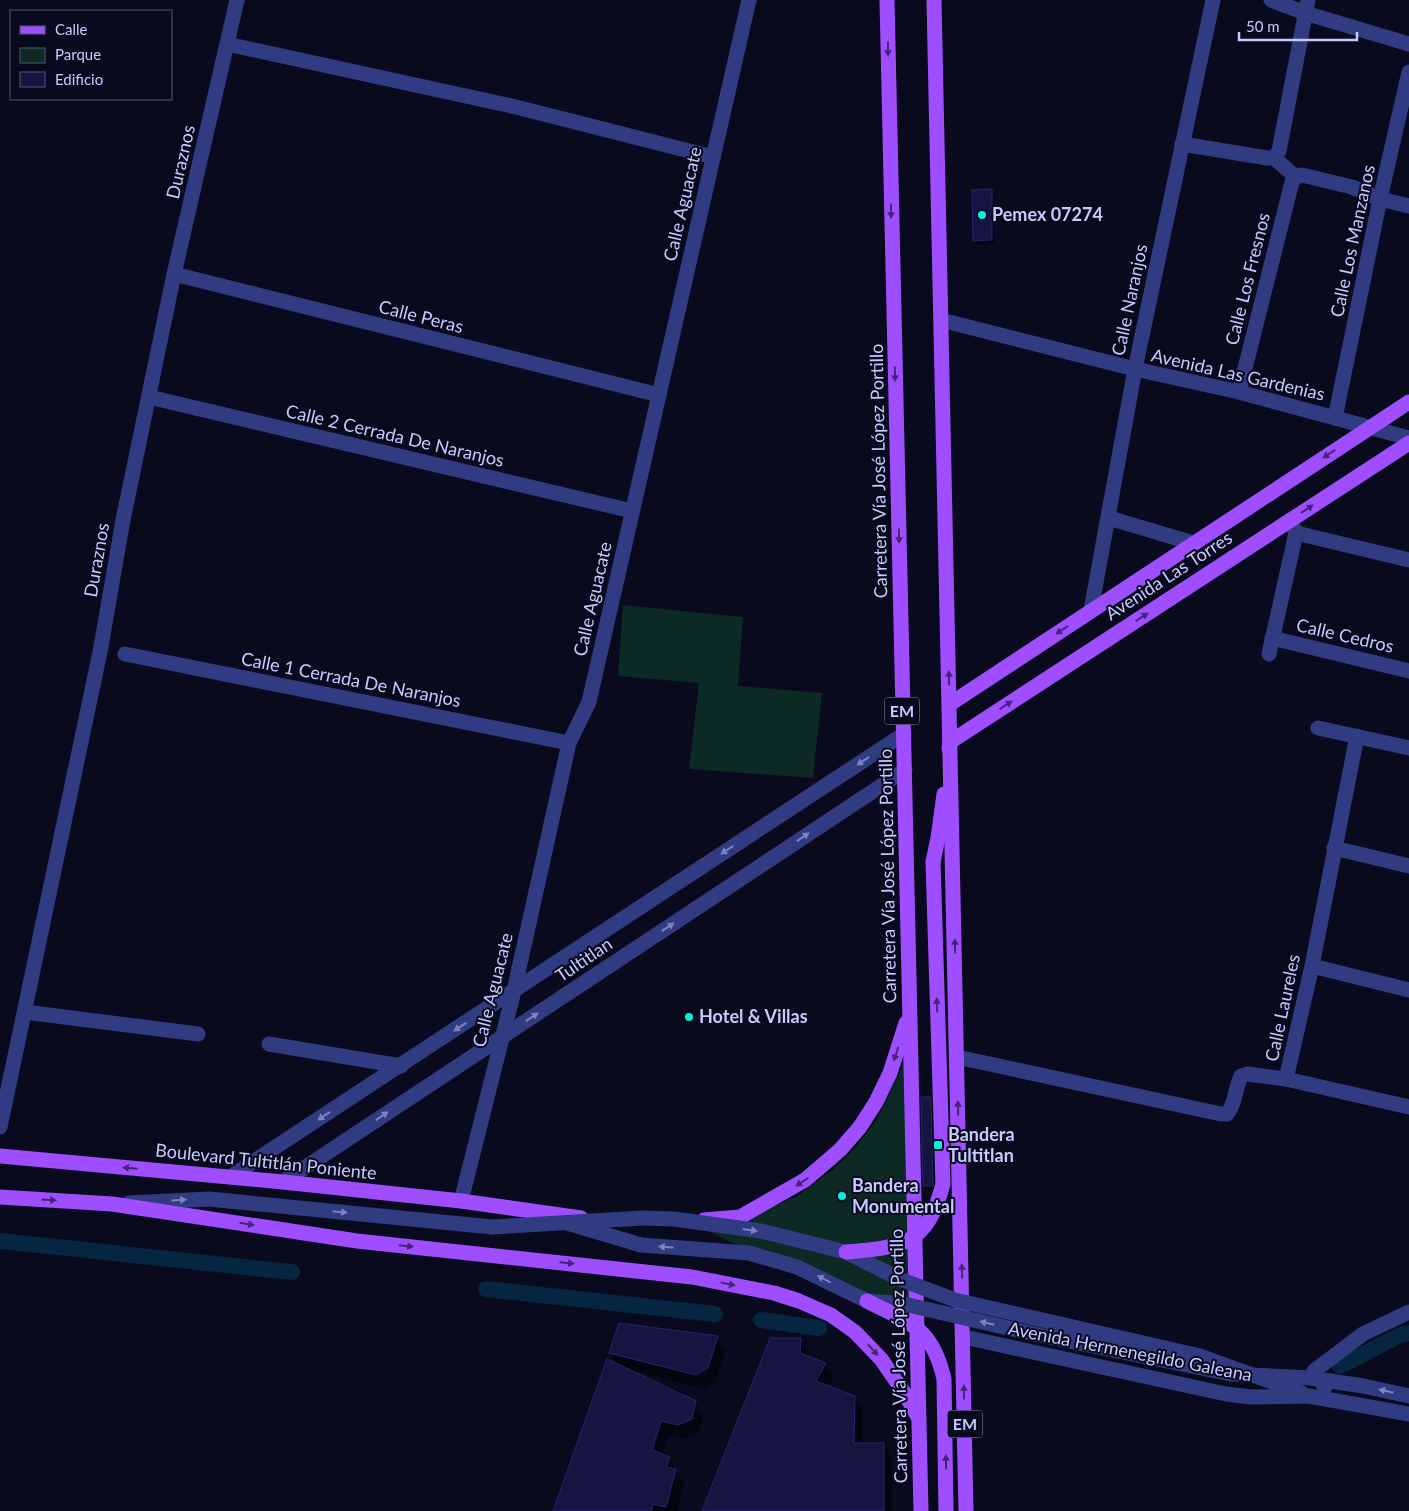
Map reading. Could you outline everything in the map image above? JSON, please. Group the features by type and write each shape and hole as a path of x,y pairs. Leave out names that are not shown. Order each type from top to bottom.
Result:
{"main road":[{"name":"Carretera Vía José López Portillo","path":"887,0 921,1511"},
{"name":"EM","path":"934,0 964,1337 966,1511"},
{"name":"Avenida Las Torres","path":"950,704 1409,402"},
{"name":"Avenida Las Torres","path":"950,742 1293,526 1409,443"},
{"path":"846,1252 896,1246 909,1240 920,1232 930,1218 938,1202 943,1184 933,862 938,838 950,742"},
{"name":"Boulevard Tultitlán Poniente","path":"0,1156 283,1182 461,1201 628,1224 740,1216 805,1180 840,1150 860,1127 876,1102 890,1073 910,1007"},
{"path":"0,1197 112,1204 357,1241 692,1277 774,1294 799,1301 831,1315 856,1332 885,1365 905,1394 920,1421"},
{"path":"867,1301 918,1329 934,1347 944,1379 946,1511"}],"street":[{"name":"Duraznos","path":"0,1127 100,652 123,520 174,274 237,0"},
{"name":"Calle Aguacate","path":"461,1201 514,991 569,743 589,702 749,0"},
{"name":"Calle Naranjos","path":"1091,610 1135,369 1213,0"},
{"path":"1270,0 1307,7 1409,44"},
{"path":"1274,158 1278,151 1307,7"},
{"path":"227,44 516,107 713,157"},
{"name":"Calle Los Manzanos","path":"1335,418 1380,199 1409,72"},
{"path":"1182,144 1274,158 1296,177 1302,175 1352,187 1380,199 1409,206"},
{"name":"Calle Los Fresnos","path":"1239,392 1292,182 1296,177"},
{"name":"Calle Peras","path":"174,274 659,395"},
{"name":"Avenida Las Gardenias","path":"941,320 1135,369 1239,392 1409,438"},
{"name":"Calle 2 Cerrada De Naranjos","path":"149,397 632,511"},
{"path":"1109,518 1193,543"},
{"path":"1269,654 1293,526 1409,560"},
{"name":"Calle Cedros","path":"1272,638 1409,671"},
{"name":"Calle 1 Cerrada De Naranjos","path":"125,654 569,743"},
{"path":"1318,728 1409,748"},
{"name":"Tultitlan","path":"230,1177 904,734"},
{"name":"Calle Laureles","path":"957,1056 1221,1114 1227,1114 1231,1110 1241,1076 1247,1074 1286,1079 1312,966 1357,736"},
{"name":"Tultitlan","path":"283,1182 905,770"},
{"path":"1334,848 1409,866"},
{"path":"1312,966 1409,990"},
{"path":"25,1012 198,1034"},
{"path":"269,1044 401,1066"},
{"path":"1286,1079 1409,1107"},
{"path":"112,1204 209,1199 492,1227 643,1218 674,1219 761,1231 846,1252 902,1280 956,1300 1200,1356 1309,1396"},
{"path":"528,1211 641,1245 749,1253 797,1266 867,1301 904,1304 1034,1334 1230,1374 1311,1378 1363,1386 1409,1396"},
{"path":"1334,1400 1314,1371 1363,1334 1409,1312"},
{"name":"Avenida Hermenegildo Galeana","path":"964,1337 1226,1394 1251,1397 1309,1396 1409,1414"}],"green space":[{"path":"623,605 743,617 738,686 822,693 813,778 689,769 699,683 618,676"},
{"path":"906,1059 912,1333 882,1316 708,1231 796,1197 835,1168 856,1147 877,1119"}],"building":[{"name":"Pemex 07274","path":"992,189 992,240 973,241 972,190"},
{"path":"921,1097 931,1097 933,1186 923,1186"},
{"path":"619,1323 718,1336 708,1368 696,1375 609,1353"},
{"path":"770,1338 801,1338 800,1353 826,1363 816,1381 855,1396 854,1443 884,1443 884,1511 702,1511"},
{"path":"607,1359 696,1401 692,1419 678,1425 661,1421 652,1450 670,1457 666,1467 676,1469 666,1507 653,1504 651,1511 553,1511"}],"waterway":[{"path":"0,1241 292,1272"},
{"path":"486,1289 715,1314"},
{"path":"761,1320 819,1328"},
{"path":"1340,1366 1400,1335 1409,1333"}],"place":[{"name":"Pemex 07274","path":"982,215"},
{"name":"Hotel & Villas","path":"689,1017"},
{"name":"Bandera Tultitlan","path":"938,1145"},
{"name":"Bandera Monumental","path":"842,1196"}]}
